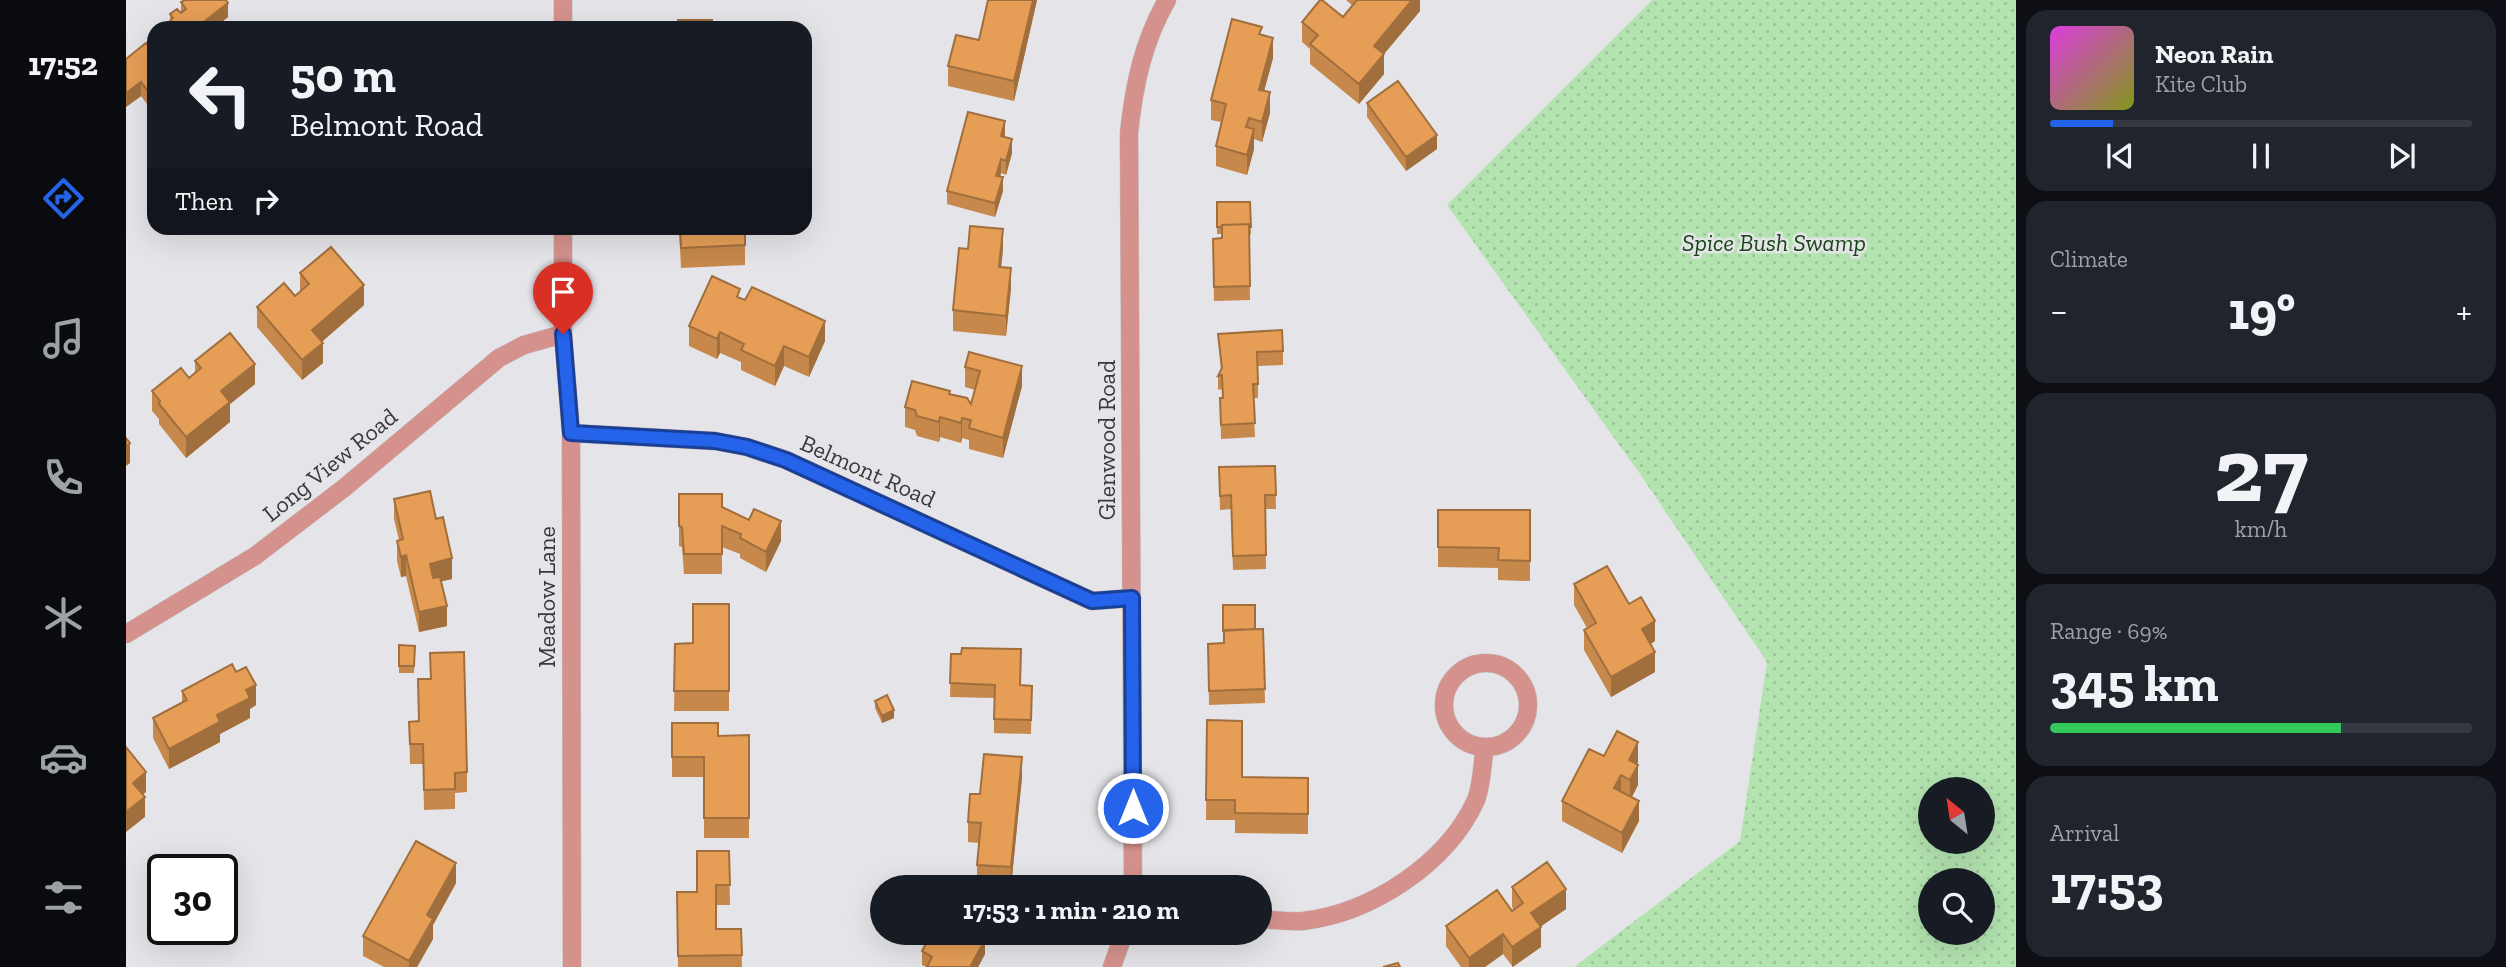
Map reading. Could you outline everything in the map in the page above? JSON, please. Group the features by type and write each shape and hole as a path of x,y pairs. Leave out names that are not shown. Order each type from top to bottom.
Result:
{"street":[{"path":"563,0 563,21"},
{"name":"Glenwood Road","path":"1133,875 1129,133 1140,63 1152,27 1167,0"},
{"name":"Meadow Lane","path":"563,235 563,334 571,433 572,967"},
{"name":"Long View Road","path":"126,634 255,556 344,488 499,358 524,345 563,334"},
{"name":"Belmont Road","path":"571,433 692,438 747,447 786,460 1092,601 1132,598"},
{"path":"1490,662 1511,670 1522,681 1528,695 1528,710 1523,727 1513,738 1500,745 1485,747 1462,740 1451,730 1445,717 1443,702 1451,680 1462,669 1475,663 1490,662"},
{"path":"1272,920 1286,922 1327,916 1362,905 1415,873 1442,849 1461,826 1477,797 1485,747"},
{"path":"1112,967 1120,945"}],"green space":[{"name":"Spice Bush Swamp","path":"1652,0 2016,0 2016,967 1574,967 1740,841 1767,662 1640,474 1447,205"}],"building":[{"path":"226,0 228,3 205,21 170,21 173,18 170,14 177,9 181,13 186,9 181,2"},
{"path":"988,0 1033,0 1014,81 948,66 956,35 979,40"},
{"path":"1320,0 1343,17 1357,0 1412,0 1374,46 1384,54 1359,84 1310,44 1318,35 1302,22"},
{"path":"1232,19 1262,27 1259,34 1273,38 1259,90 1270,92 1262,122 1249,118 1246,127 1254,129 1247,155 1216,146 1226,104 1211,100"},
{"path":"678,20 712,20 712,21"},
{"path":"147,44 147,90 141,82 126,93 126,59"},
{"path":"1398,81 1437,135 1406,157 1367,103"},
{"path":"968,112 1005,121 1001,136 1012,139 1006,161 1001,159 996,176 1003,177 995,203 947,191"},
{"path":"1217,202 1250,202 1251,227 1249,224 1217,227"},
{"path":"1249,224 1250,286 1214,287 1213,239 1222,238 1222,225"},
{"path":"970,226 1003,229 999,267 1011,268 1006,316 953,310 959,248 968,249"},
{"path":"680,235 745,235 745,245 681,248"},
{"path":"331,247 364,285 312,330 323,343 302,360 257,307 284,283 295,296 309,284 300,273"},
{"path":"712,276 740,289 737,297 745,300 752,287 825,321 809,357 784,346 775,366 741,350 744,344 720,332 717,339 689,326"},
{"path":"1282,330 1283,351 1257,352 1258,384 1253,384 1255,423 1221,425 1220,398 1223,398 1222,375 1218,376 1222,368 1218,334"},
{"path":"230,333 255,364 221,391 230,402 186,437 152,391 181,368 189,378 201,368 195,361"},
{"path":"969,352 1022,366 1003,438 969,428 971,420 962,418 961,423 940,417 939,422 917,416 915,410 905,407 912,381 950,391 949,394 967,398 971,404 980,371 965,367"},
{"path":"1275,466 1276,495 1265,495 1266,555 1233,556 1231,495 1220,496 1219,467"},
{"path":"430,491 436,519 443,517 452,558 430,564 433,578 440,577 447,606 419,612 406,555 401,557 397,541 403,539 394,499"},
{"path":"679,494 722,494 722,507 749,520 754,509 781,521 766,552 740,538 741,534 722,526 722,554 684,554 682,527 679,526"},
{"path":"1438,510 1530,510 1530,561 1498,560 1499,548 1438,547"},
{"path":"1607,566 1629,604 1641,597 1655,621 1642,629 1655,652 1611,677 1584,630 1596,623 1574,584"},
{"path":"693,604 729,604 729,691 674,691 675,644 693,643"},
{"path":"1223,605 1255,605 1255,629 1223,631"},
{"path":"1263,629 1265,689 1209,691 1208,644 1224,643 1224,630"},
{"path":"399,645 415,646 414,666 399,666"},
{"path":"962,648 1021,649 1020,685 1032,686 1031,720 994,719 995,685 950,683 951,654 961,654"},
{"path":"464,652 467,772 455,773 455,789 424,790 423,744 410,744 409,722 419,721 418,679 431,679 430,653"},
{"path":"232,664 236,672 246,667 256,685 246,690 250,698 217,715 220,722 169,749 153,718 187,700 182,691"},
{"path":"887,695 894,710 882,716 875,701"},
{"path":"1207,720 1242,721 1242,777 1308,778 1308,814 1235,813 1235,800 1206,800"},
{"path":"672,723 718,723 718,736 749,735 749,818 704,818 704,757 672,757"},
{"path":"1617,731 1638,742 1629,760 1638,765 1630,780 1621,775 1614,788 1639,801 1622,833 1562,801 1589,749 1604,756"},
{"path":"126,747 146,772 133,783 145,797 126,812"},
{"path":"984,754 1022,757 1011,867 977,865 981,823 968,822 970,794 980,794"},
{"path":"416,841 456,863 427,915 433,919 409,961 363,936"},
{"path":"697,851 729,851 730,885 716,885 716,929 741,929 742,955 678,956 677,892 697,892"},
{"path":"1547,862 1566,889 1531,913 1541,927 1512,947 1503,934 1469,958 1446,926 1497,890 1512,911 1523,903 1512,887"},
{"path":"925,945 982,945 970,967 927,967 932,957 922,951"},
{"path":"1398,963 1400,967 1383,967"}],"route":[{"path":"563,334 571,433 692,438 747,447 786,460 1092,601 1132,598 1133,808"}]}
